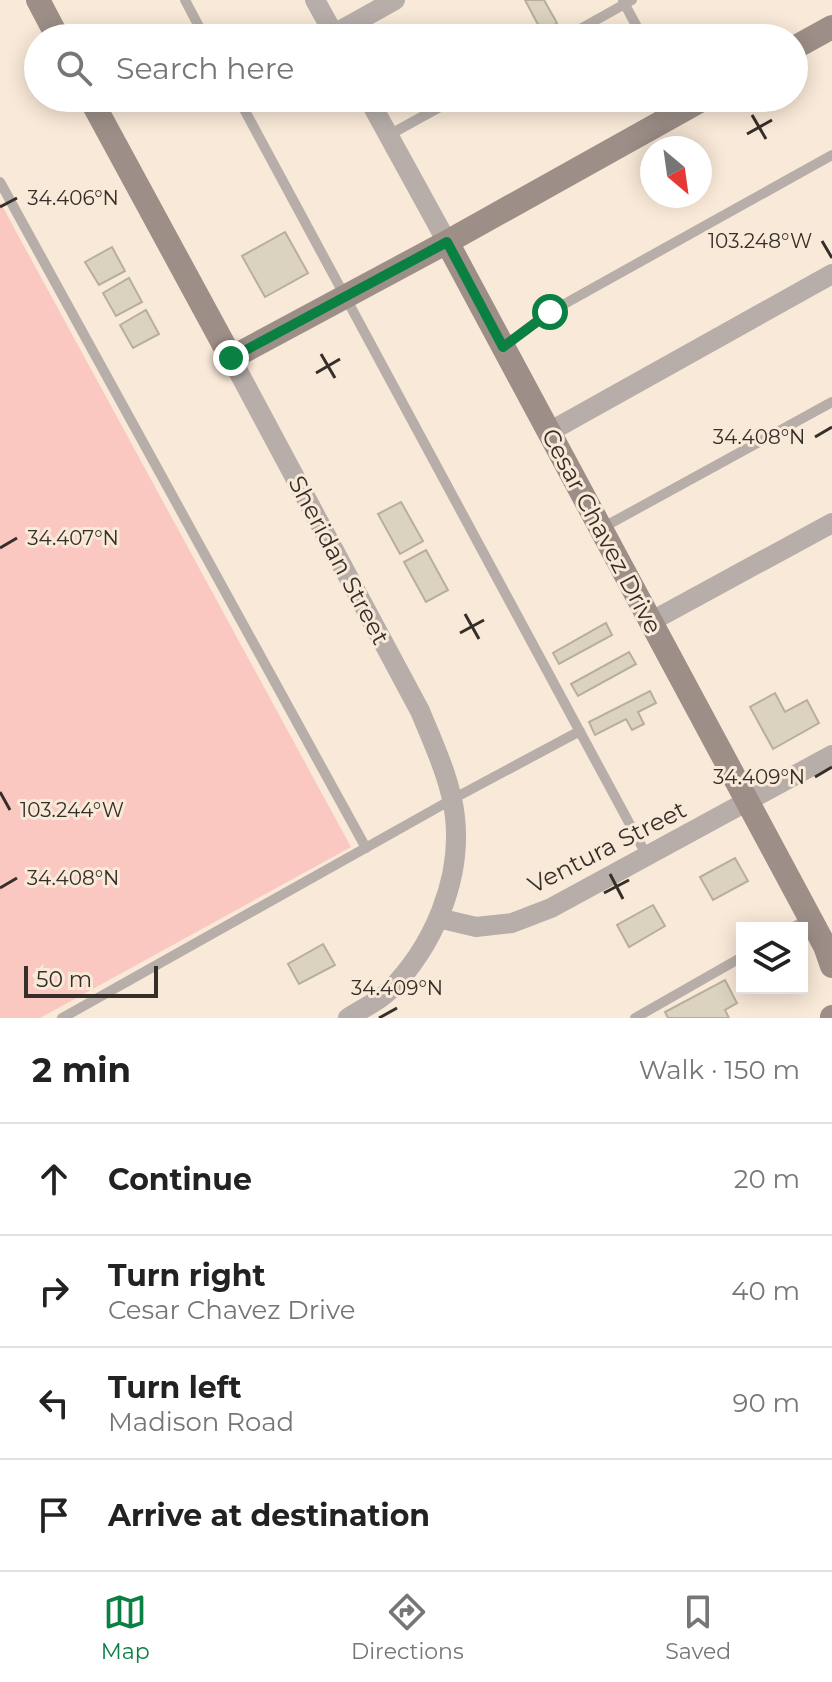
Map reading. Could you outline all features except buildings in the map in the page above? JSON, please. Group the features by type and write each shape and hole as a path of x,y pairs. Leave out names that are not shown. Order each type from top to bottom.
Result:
{"street":[{"path":"38,0 51,24"},
{"path":"315,0 328,24"},
{"path":"355,24 395,0"},
{"path":"808,40 832,27"},
{"name":"Sheridan Street","path":"98,112 420,711 440,760 455,816 455,867 438,918 423,948 388,992 348,1018"},
{"name":"Cesar Chavez Drive","path":"376,112 747,803 801,922"},
{"path":"231,358 447,242 666,112"},
{"path":"549,432 832,274"},
{"path":"650,622 832,523"},
{"name":"Ventura Street","path":"438,918 476,927 512,923 551,908 832,755"},
{"name":"Cesar Chavez Drive","path":"808,930 825,946 832,966"}],"lane":[{"path":"185,0 198,24"},
{"path":"587,24 626,1 637,24"},
{"path":"246,112 647,856"},
{"path":"389,135 431,112"},
{"path":"503,347 550,312 832,155"},
{"path":"0,182 366,848"},
{"path":"600,529 832,402"},
{"path":"62,1018 580,731"},
{"path":"635,1018 736,960"}],"shaded area":[{"path":"0,202 351,847 40,1018 0,1018"}],"route":[{"path":"231,358 447,242 503,347 550,312"}]}
